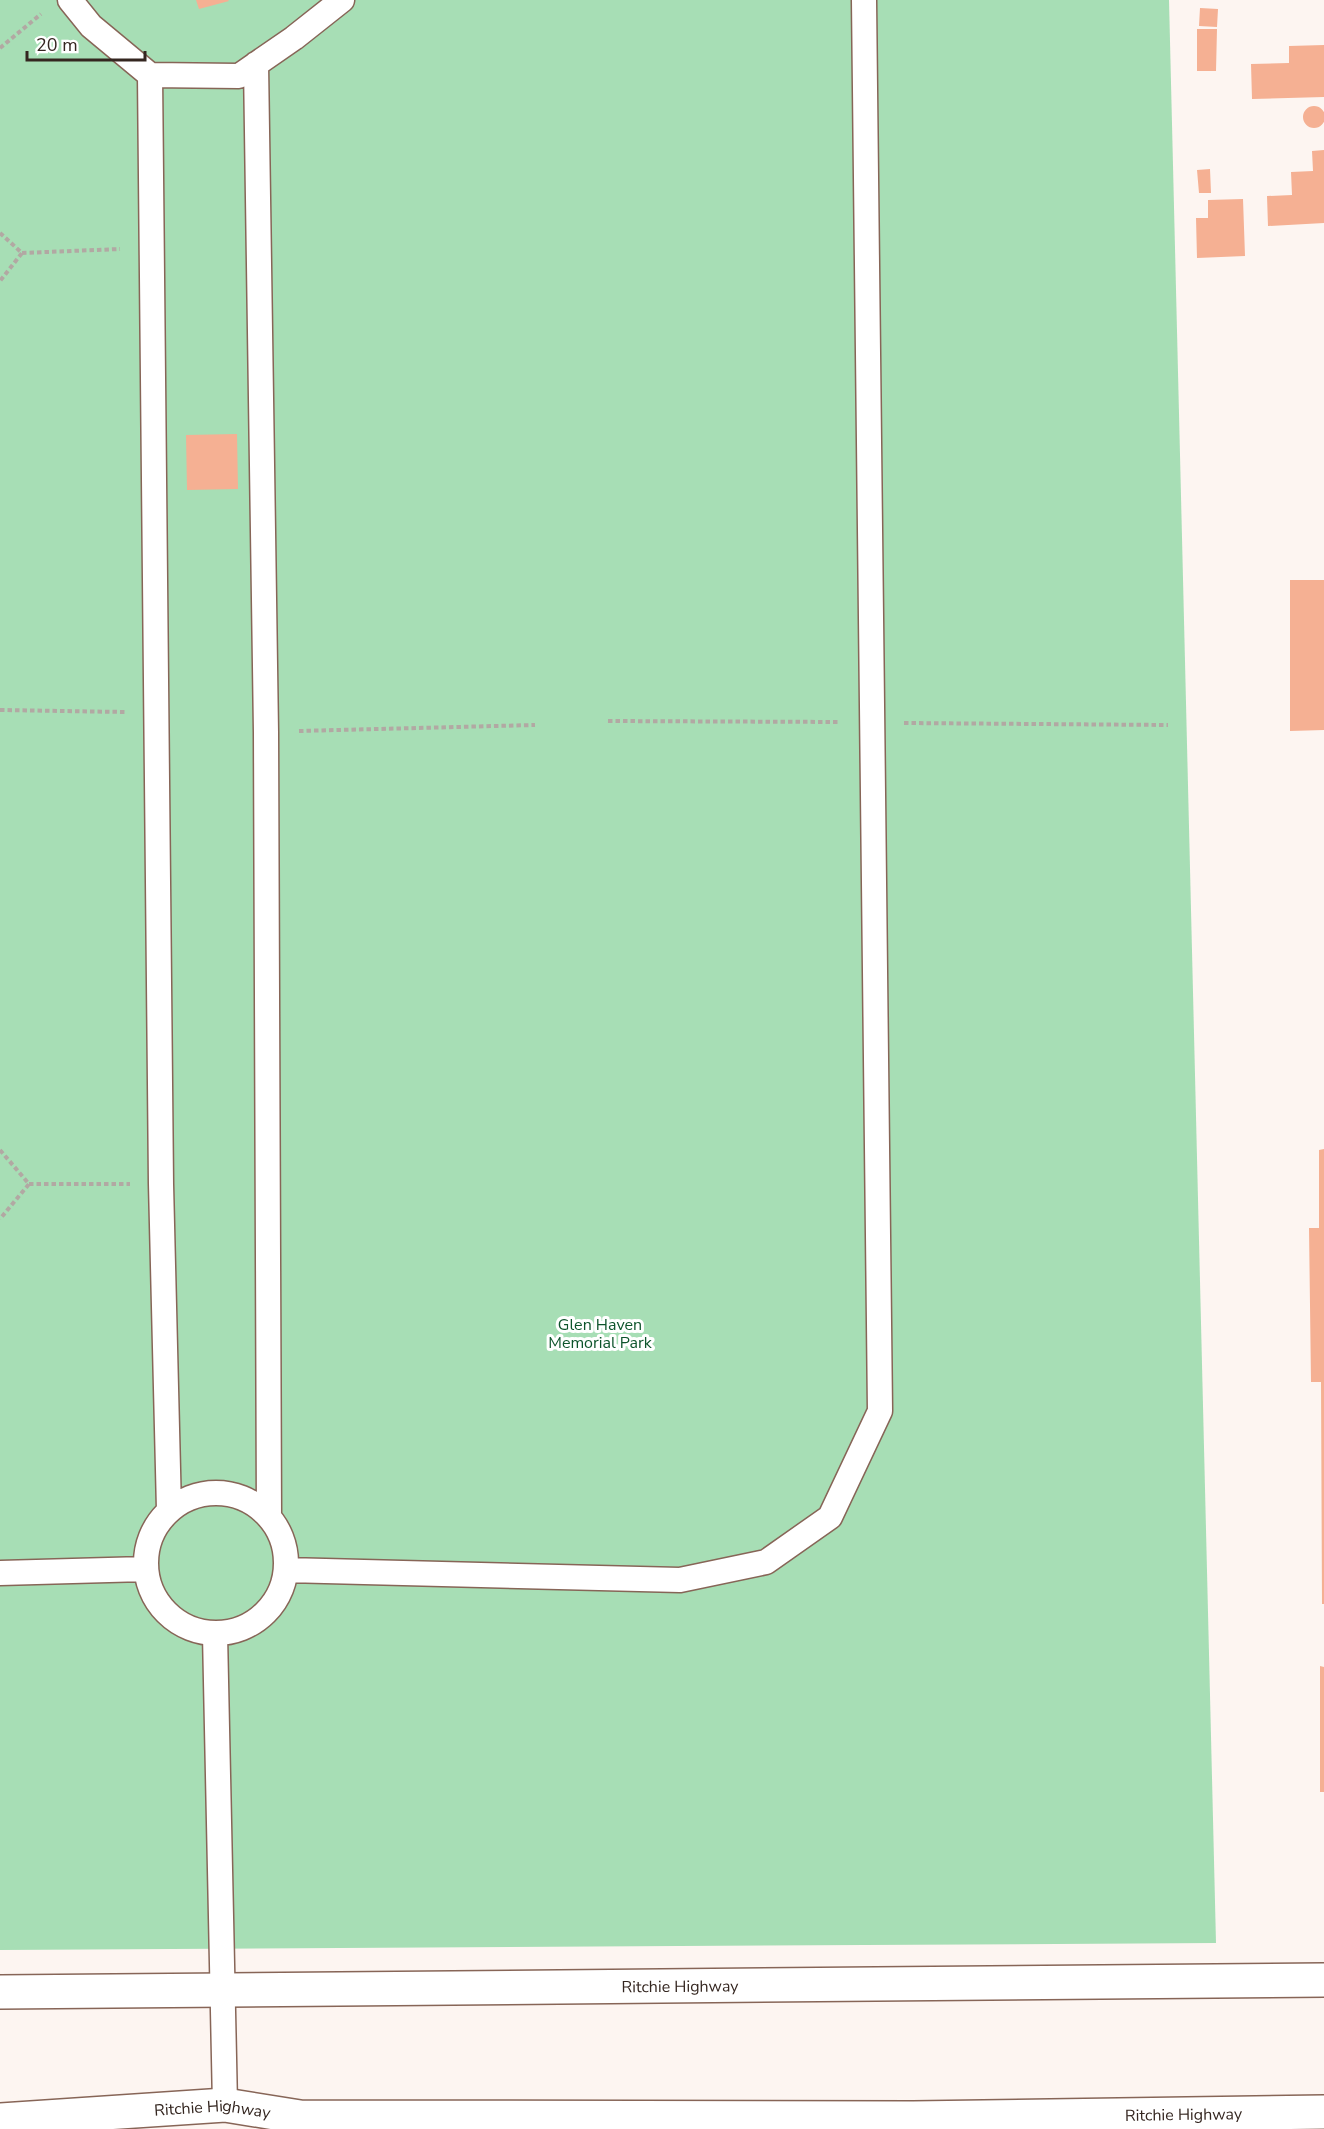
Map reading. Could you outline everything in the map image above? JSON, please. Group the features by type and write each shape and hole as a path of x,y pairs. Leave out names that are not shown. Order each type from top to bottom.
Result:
{"main road":[{"name":"Ritchie Highway","path":"0,1992 1324,1980"},
{"name":"Ritchie Highway","path":"2,2123 225,2105 300,2123 1208,2121 1324,2112"}],"lane":[{"path":"70,0 91,26 150,75 238,76 294,38 342,0"},
{"path":"286,1570 680,1580 766,1562 830,1517 880,1411 864,0"},
{"path":"256,64 266,732 269,1517"},
{"path":"150,75 161,1184 169,1510"},
{"path":"209,1493 231,1494 251,1503 269,1517 279,1533 285,1551 286,1570 281,1590 270,1608 255,1622 236,1632 215,1634 195,1631 176,1622 160,1607 150,1590 145,1569 147,1547 155,1527 169,1510 187,1498 209,1493"},
{"path":"0,1573 145,1569"},
{"path":"215,1634 225,2105"}],"path":[{"path":"0,48 42,14"},
{"path":"0,233 22,253 152,248"},
{"path":"0,280 22,253"},
{"path":"0,710 156,712"},
{"path":"266,732 535,725"},
{"path":"0,1150 29,1184 161,1184"},
{"path":"0,1219 29,1184"}],"green space":[{"name":"Glen Haven Memorial Park","path":"0,0 1169,0 1216,1943 0,1950"}],"building":[{"path":"196,0 228,0 229,1 199,9"},
{"path":"1200,8 1218,9 1217,27 1199,26"},
{"path":"1197,29 1217,29 1216,71 1197,71"},
{"path":"1324,45 1324,97 1252,99 1251,64 1289,63 1289,46"},
{"path":"1314,106 1322,109 1325,117 1322,125 1314,128 1306,125 1303,117 1306,109"},
{"path":"1324,150 1324,223 1268,226 1267,196 1292,195 1291,172 1313,171 1312,151"},
{"path":"1210,169 1211,193 1199,193 1197,170"},
{"path":"1243,199 1245,256 1197,258 1196,218 1208,218 1208,200"},
{"path":"237,434 238,489 187,490 186,435"},
{"path":"1290,580 1324,580 1324,730 1290,731"},
{"path":"1324,1149 1324,1604 1322,1604 1321,1382 1311,1382 1309,1228 1319,1228 1319,1150"},
{"path":"1320,1666 1324,1667 1324,1792 1320,1792"}]}
